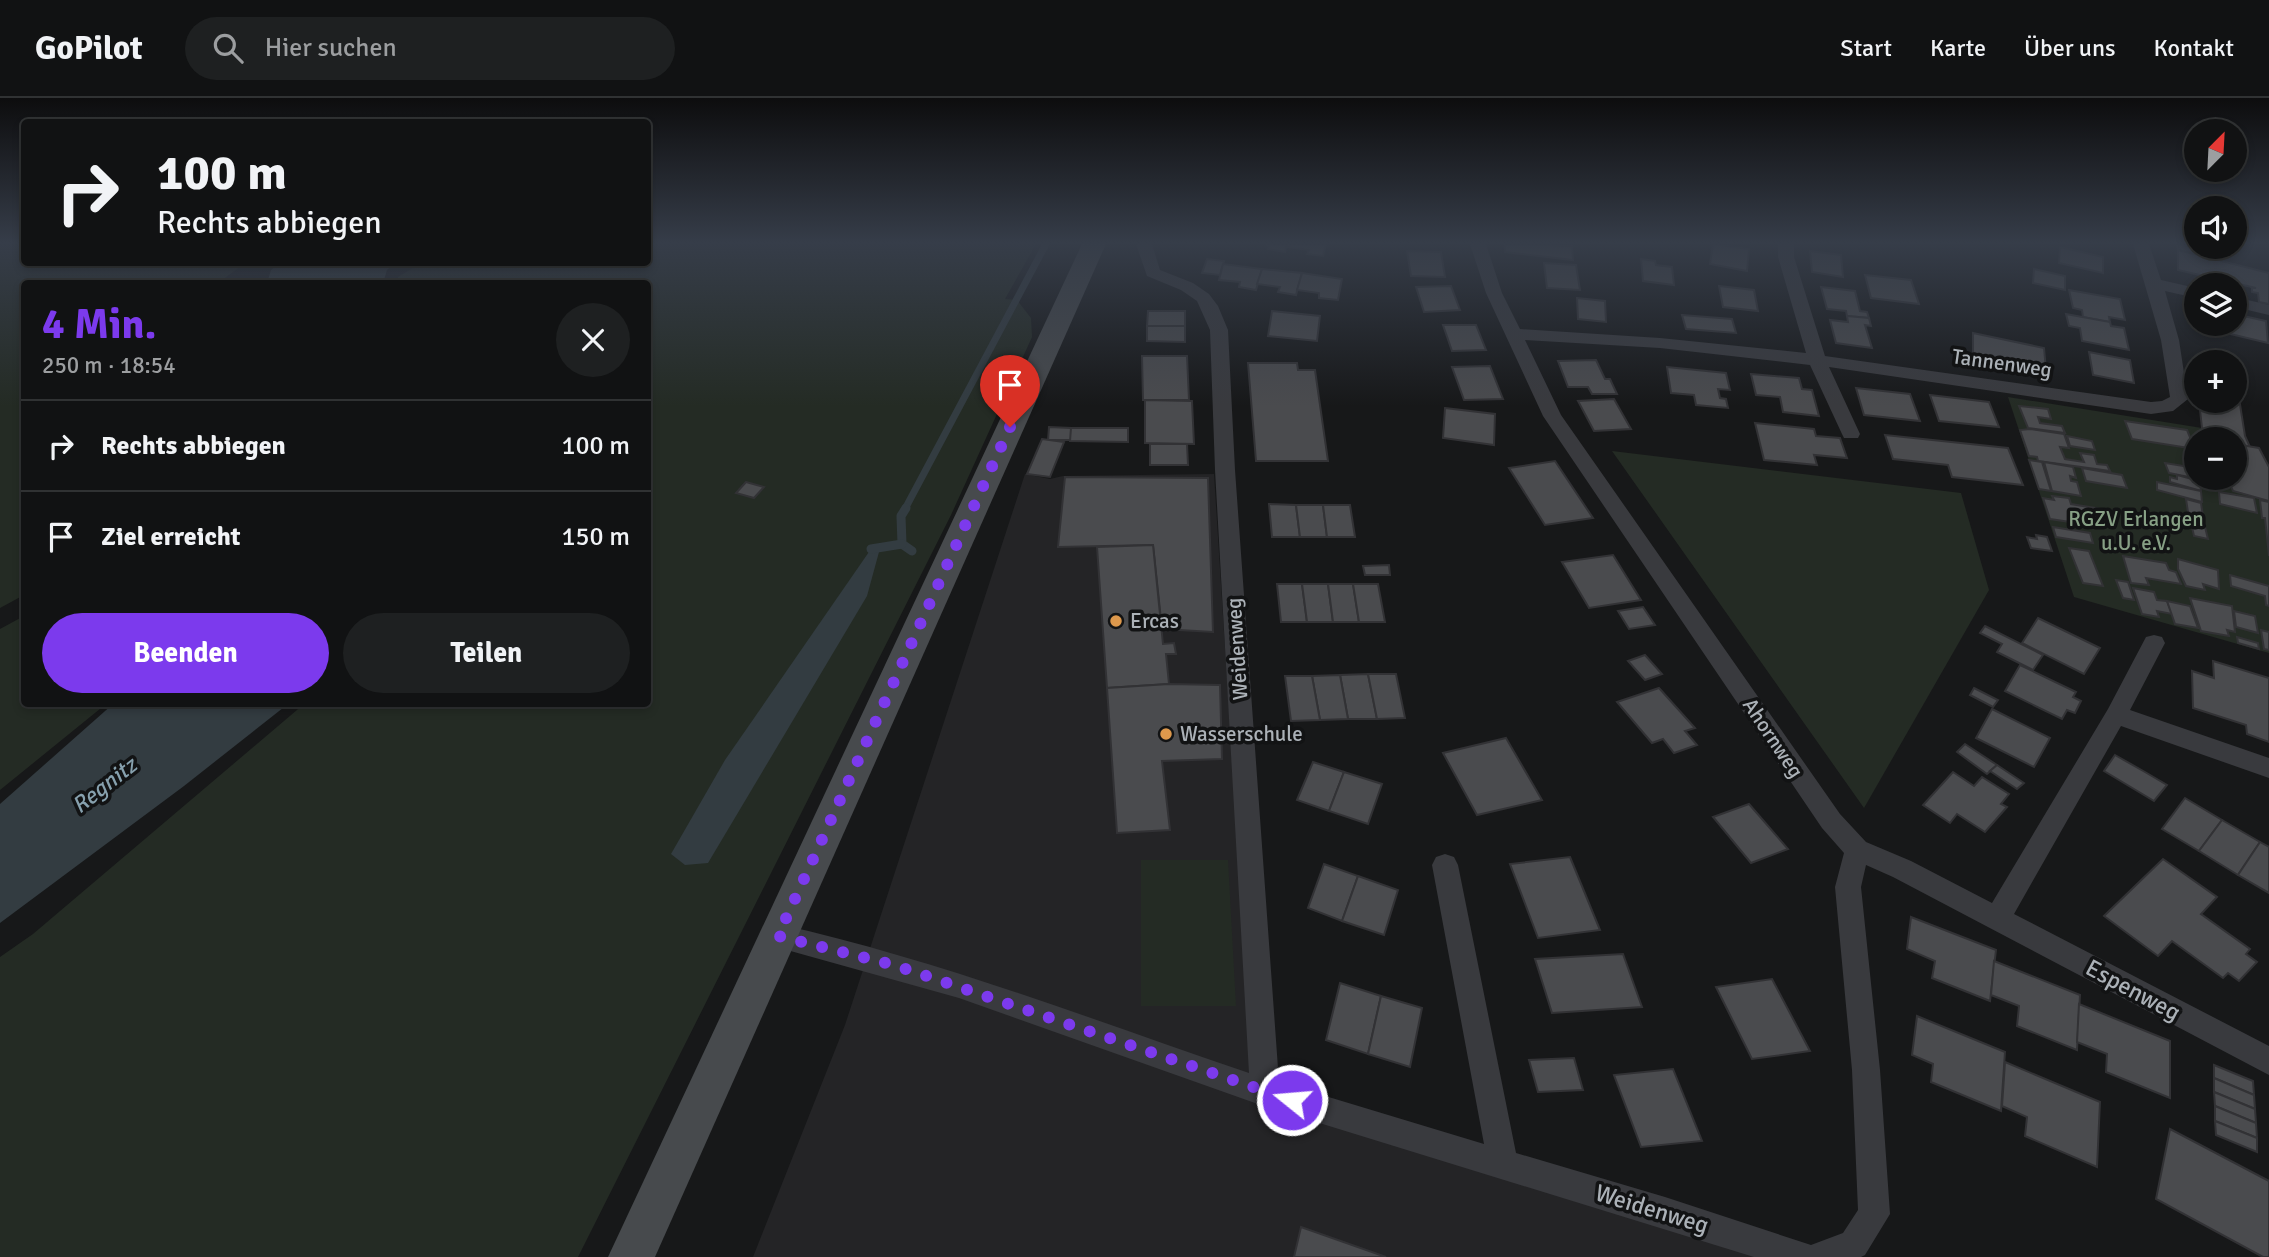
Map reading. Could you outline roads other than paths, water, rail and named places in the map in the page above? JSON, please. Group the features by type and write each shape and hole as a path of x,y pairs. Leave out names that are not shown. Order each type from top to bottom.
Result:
{"street":[{"path":"631,1257 1069,298"},
{"name":"Weidenweg","path":"1205,298 1214,309 1219,330 1225,470 1265,1092"},
{"name":"Ahornweg","path":"1496,298 1552,416 1831,821 1857,850"},
{"path":"1798,298 1817,360 1851,434"},
{"name":"Tannenweg","path":"1513,334 1660,343 1817,360 2151,408 2166,407 2179,398 2177,368 2158,298"},
{"path":"2247,305 2269,310"},
{"path":"1997,919 2116,715 2154,643"},
{"path":"2116,715 2269,768"},
{"path":"1821,1257 1854,1244 1874,1214 1866,1070 1848,887 1857,850"},
{"name":"Espenweg","path":"1857,850 1902,869 2269,1061"},
{"path":"1445,865 1503,1163"},
{"name":"Weidenweg","path":"778,936 894,965 1265,1092 1503,1163 1801,1257"}],"water":[{"path":"871,549 879,552 867,596 708,863 685,865 671,854 725,760"},
{"name":"Regnitz","path":"110,707 284,707 184,786 0,923 0,804"}],"waterway":[{"path":"905,509 1017,298"},
{"path":"902,544 901,516 906,508"},
{"path":"871,549 902,544"},
{"path":"902,544 912,551"}],"place":[{"name":"Ercas","path":"1116,621"},
{"name":"Wasserschule","path":"1166,734"}],"park label":[{"name":"RGZV Erlangen u.U. e.V.","path":"2136,531"}]}
